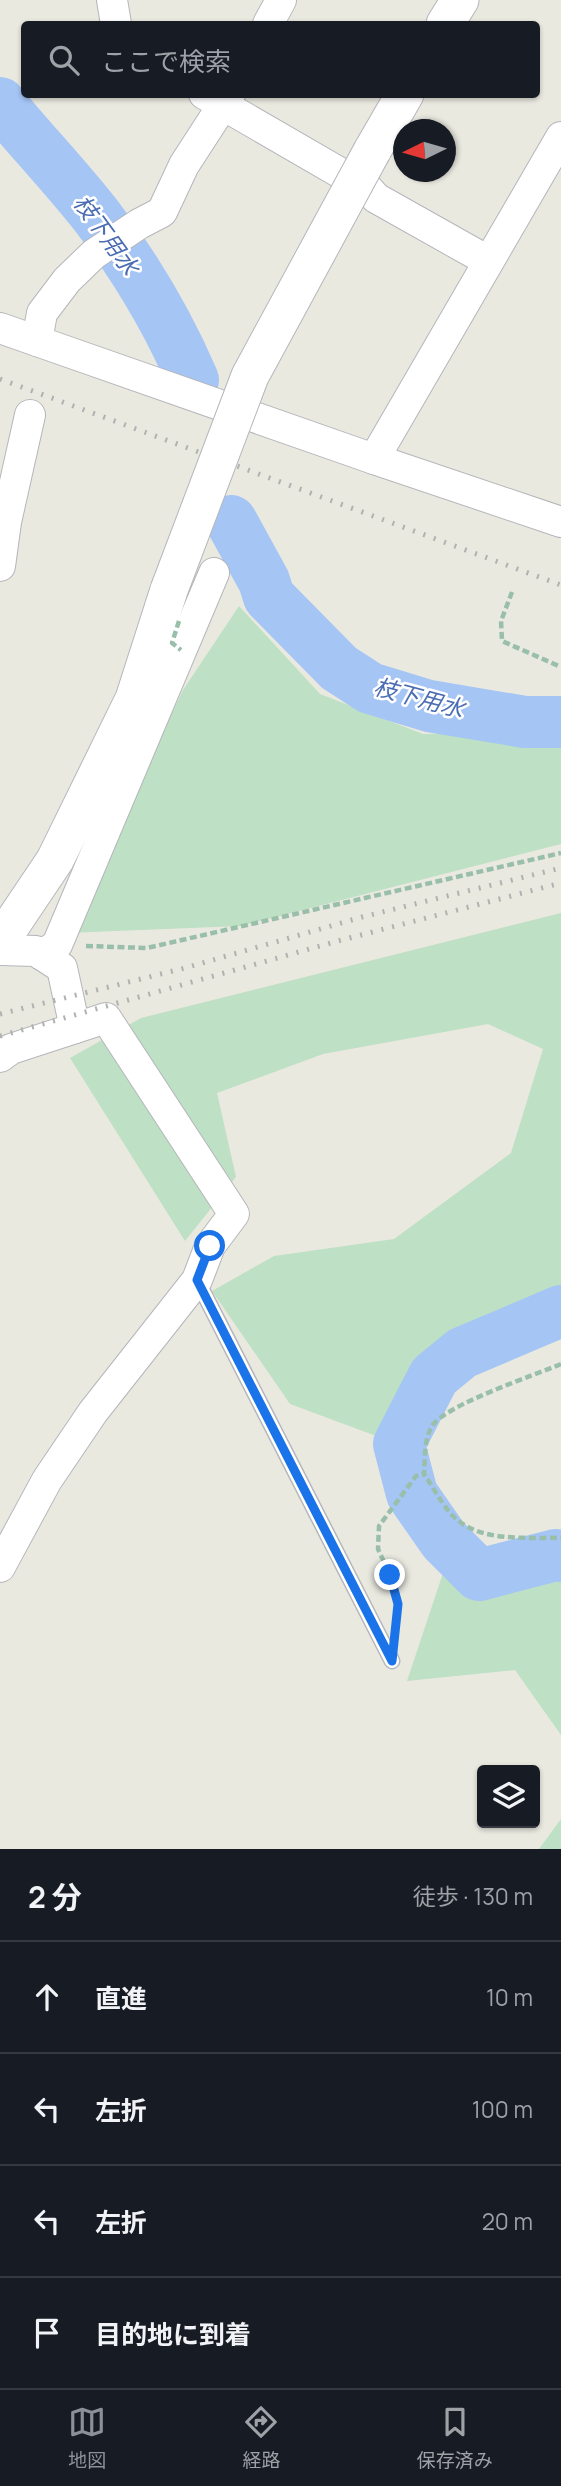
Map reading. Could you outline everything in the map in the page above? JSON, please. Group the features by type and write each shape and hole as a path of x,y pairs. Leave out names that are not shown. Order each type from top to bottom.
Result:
{"street":[{"path":"112,0 116,21"},
{"path":"270,21 281,0"},
{"path":"447,21 460,0"},
{"path":"37,341 42,313 67,280 94,254 162,212 219,98 368,189 376,198 488,261"},
{"path":"0,942 55,860 134,699 169,590 250,376 403,98"},
{"path":"374,459 561,136"},
{"path":"0,328 561,522"},
{"path":"0,566 6,522 30,415"},
{"path":"49,950 214,573"},
{"path":"0,950 49,950"},
{"path":"49,950 62,968 75,1028"},
{"path":"0,1057 10,1049 106,1018 234,1214 210,1246 197,1280 93,1412 47,1480 0,1567"}],"lane":[{"path":"197,1280 392,1661"}],"path":[{"path":"512,592 501,621 502,641 561,667"},
{"path":"49,950 147,948 561,853"},
{"path":"561,1364 470,1400 435,1422 429,1432 424,1474 453,1516 481,1533 561,1538"},
{"path":"392,1661 398,1604 390,1575 378,1549 379,1526 416,1476 424,1474"}],"green space":[{"path":"239,606 320,694 423,734 561,732 561,844 240,926 67,933 183,690"},
{"path":"561,913 561,1294 415,1359 387,1440 290,1404 212,1291 274,1256 394,1239 511,1153 543,1049 488,1024 323,1054 217,1093 236,1177 185,1241 70,1058 141,1018"},
{"path":"561,1561 561,1735 515,1670 407,1681 446,1564"},
{"path":"561,1819 561,1849 539,1849"}],"waterway":[{"name":"枝下用水","path":"0,103 112,237 162,316 193,380"},
{"name":"枝下用水","path":"231,521 264,581 269,597 339,668 370,688 429,706 525,722 561,722"},
{"name":"枝下用水","path":"561,1311 462,1353 434,1376 399,1444 412,1494 444,1540 479,1575 556,1555 561,1556"}],"railway":[{"path":"0,379 561,585"},
{"path":"0,1014 185,968 362,917 561,868"},
{"path":"0,1036 338,941 561,883"}],"route":[{"path":"210,1246 197,1280 392,1661 398,1604 390,1575"}]}
